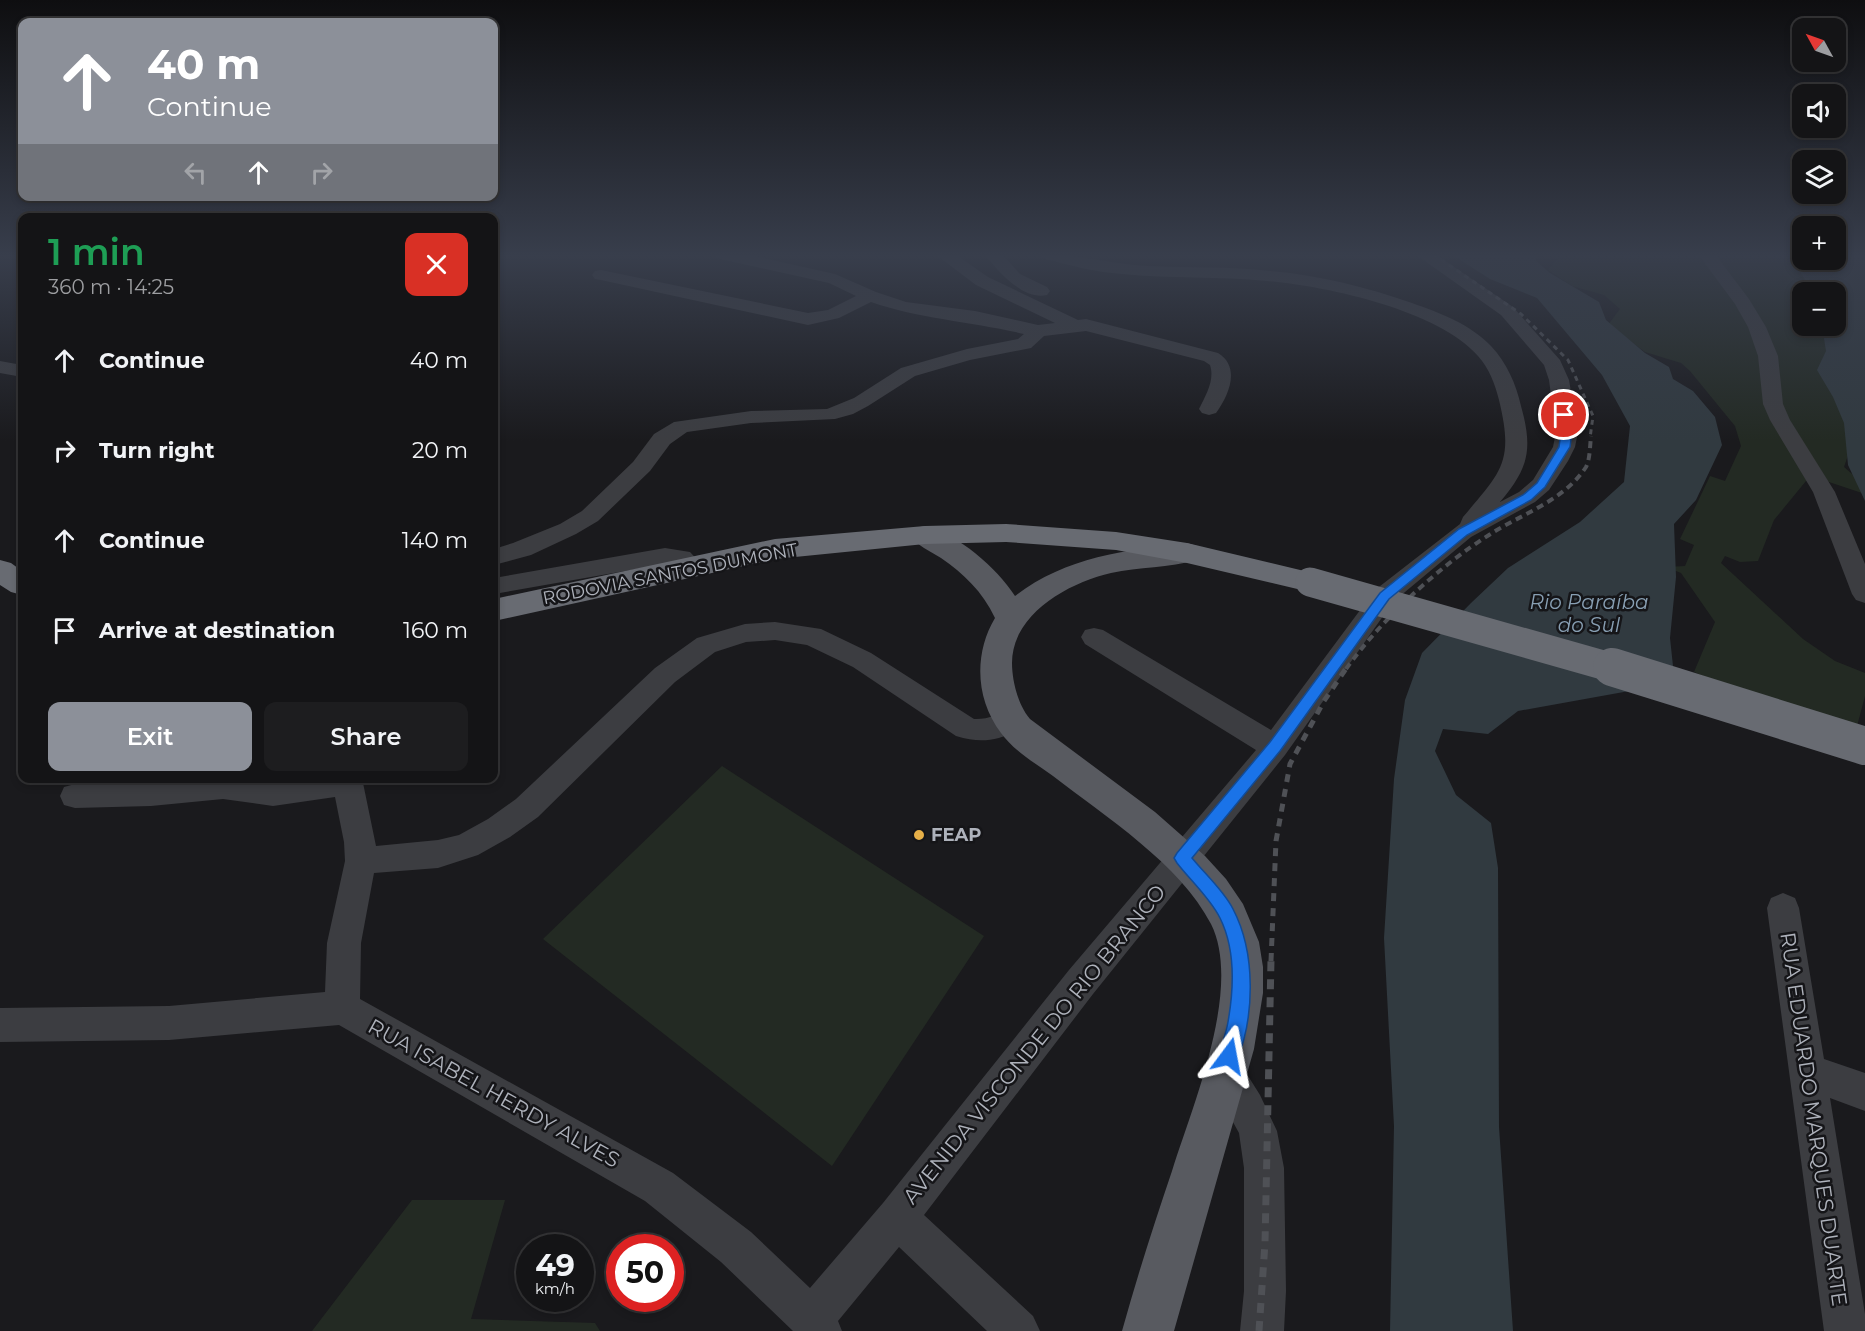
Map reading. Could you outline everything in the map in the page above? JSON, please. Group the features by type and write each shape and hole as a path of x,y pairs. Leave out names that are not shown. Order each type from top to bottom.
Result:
{"highway":[{"name":"RODOVIA SANTOS DUMONT","path":"498,609 775,549 925,535 1056,535 1116,541 1187,553 1310,582 1556,650 1865,746"},
{"path":"0,570 18,582"}],"main road":[{"path":"925,535 960,557 991,583 1003,599 1010,617"},
{"path":"1148,1331 1225,1073 1237,1022 1242,976 1238,942 1226,912 1182,858 1117,805 1038,746 1011,722 1000,693 994,662 997,642 1010,617 1037,594 1085,569 1106,563 1187,553"}],"street":[{"path":"794,316 808,319 822,316"},
{"path":"950,316 987,333 1002,332 1016,327 1038,331 1082,326 1087,319 1085,316"},
{"path":"1060,316 1082,326 1216,359 1222,368 1220,382 1209,409"},
{"path":"1430,316 1467,335 1484,349 1498,367 1518,432 1518,454 1514,471 1463,532"},
{"path":"1463,532 1527,497 1541,485 1564,447 1567,432 1559,380 1553,364 1512,316"},
{"path":"1751,316 1768,356 1773,404 1780,420 1824,492 1865,594"},
{"path":"498,556 522,549 560,533 590,516 642,466 653,448 662,439 681,426 751,417 828,415 861,402 909,372 967,355 1024,344 1038,331"},
{"path":"0,367 18,370"},
{"name":"AVENIDA VISCONDE DO RIO BRANCO","path":"816,1325 897,1217 1082,982 1275,747 1384,596 1463,532"},
{"path":"498,585 665,556 681,558 692,567"},
{"path":"361,861 438,854 467,846 499,828 527,808 665,675 706,645 745,633 775,631 812,636 862,660 966,728 976,732 986,732 1011,722"},
{"path":"1094,637 1275,747"},
{"path":"75,796 161,793 223,787 273,794 336,783"},
{"path":"0,1025 169,1023 342,1008 344,943 361,861 360,842 348,783"},
{"name":"RUA EDUARDO MARQUES DUARTE","path":"1783,908 1846,1331"},
{"name":"RUA ISABEL HERDY ALVES","path":"342,1008 659,1187 736,1247 816,1325"},
{"path":"1806,1071 1865,1092"},
{"path":"1225,1073 1247,1108 1258,1131 1264,1168 1265,1280 1262,1331"},
{"path":"897,1217 1017,1331"}],"shaded area":[{"path":"1615,316 1792,316 1792,336 1839,336 1864,408 1844,467 1865,485 1865,494 1823,480 1806,481 1774,520 1758,561 1740,562 1725,556 1721,563 1803,639 1835,661 1865,673 1865,696 1856,730 1763,701 1694,672 1715,622 1681,573 1666,567 1685,566 1694,545 1680,539 1710,476 1725,481 1741,446 1735,426 1690,371 1681,363 1645,352 1608,325"},
{"path":"722,766 984,936 832,1166 543,939"},
{"path":"412,1200 505,1200 471,1319 595,1323 600,1331 312,1331"}],"water":[{"name":"Rio Paraíba do Sul","path":"1552,316 1604,316 1606,320 1645,353 1669,367 1673,379 1693,391 1715,417 1722,445 1696,500 1674,524 1676,577 1670,638 1673,666 1657,686 1518,711 1488,734 1443,729 1435,751 1456,795 1491,823 1498,868 1499,1127 1513,1331 1390,1331 1394,1126 1384,938 1394,779 1405,700 1422,653 1471,603 1508,568 1580,522 1624,482 1630,426 1602,375"},
{"path":"1846,316 1865,316 1865,501 1848,465 1844,423 1833,397 1817,370 1826,351 1824,336 1846,336"}],"railway":[{"path":"1523,316 1568,360 1593,416 1590,438"},
{"path":"1346,669 1393,614 1450,563 1501,527 1554,498 1577,479 1587,464 1591,436"},
{"path":"1271,961 1276,841 1290,764 1324,701 1347,667"},
{"path":"1259,1331 1265,1243 1271,960"}],"place":[{"name":"FEAP","path":"919,835"}],"route":[{"path":"1229,1056 1237,1022 1242,976 1238,942 1226,912 1182,858 1275,747 1384,596 1463,532 1504,511 1541,485 1564,447 1567,432 1564,415"}]}
